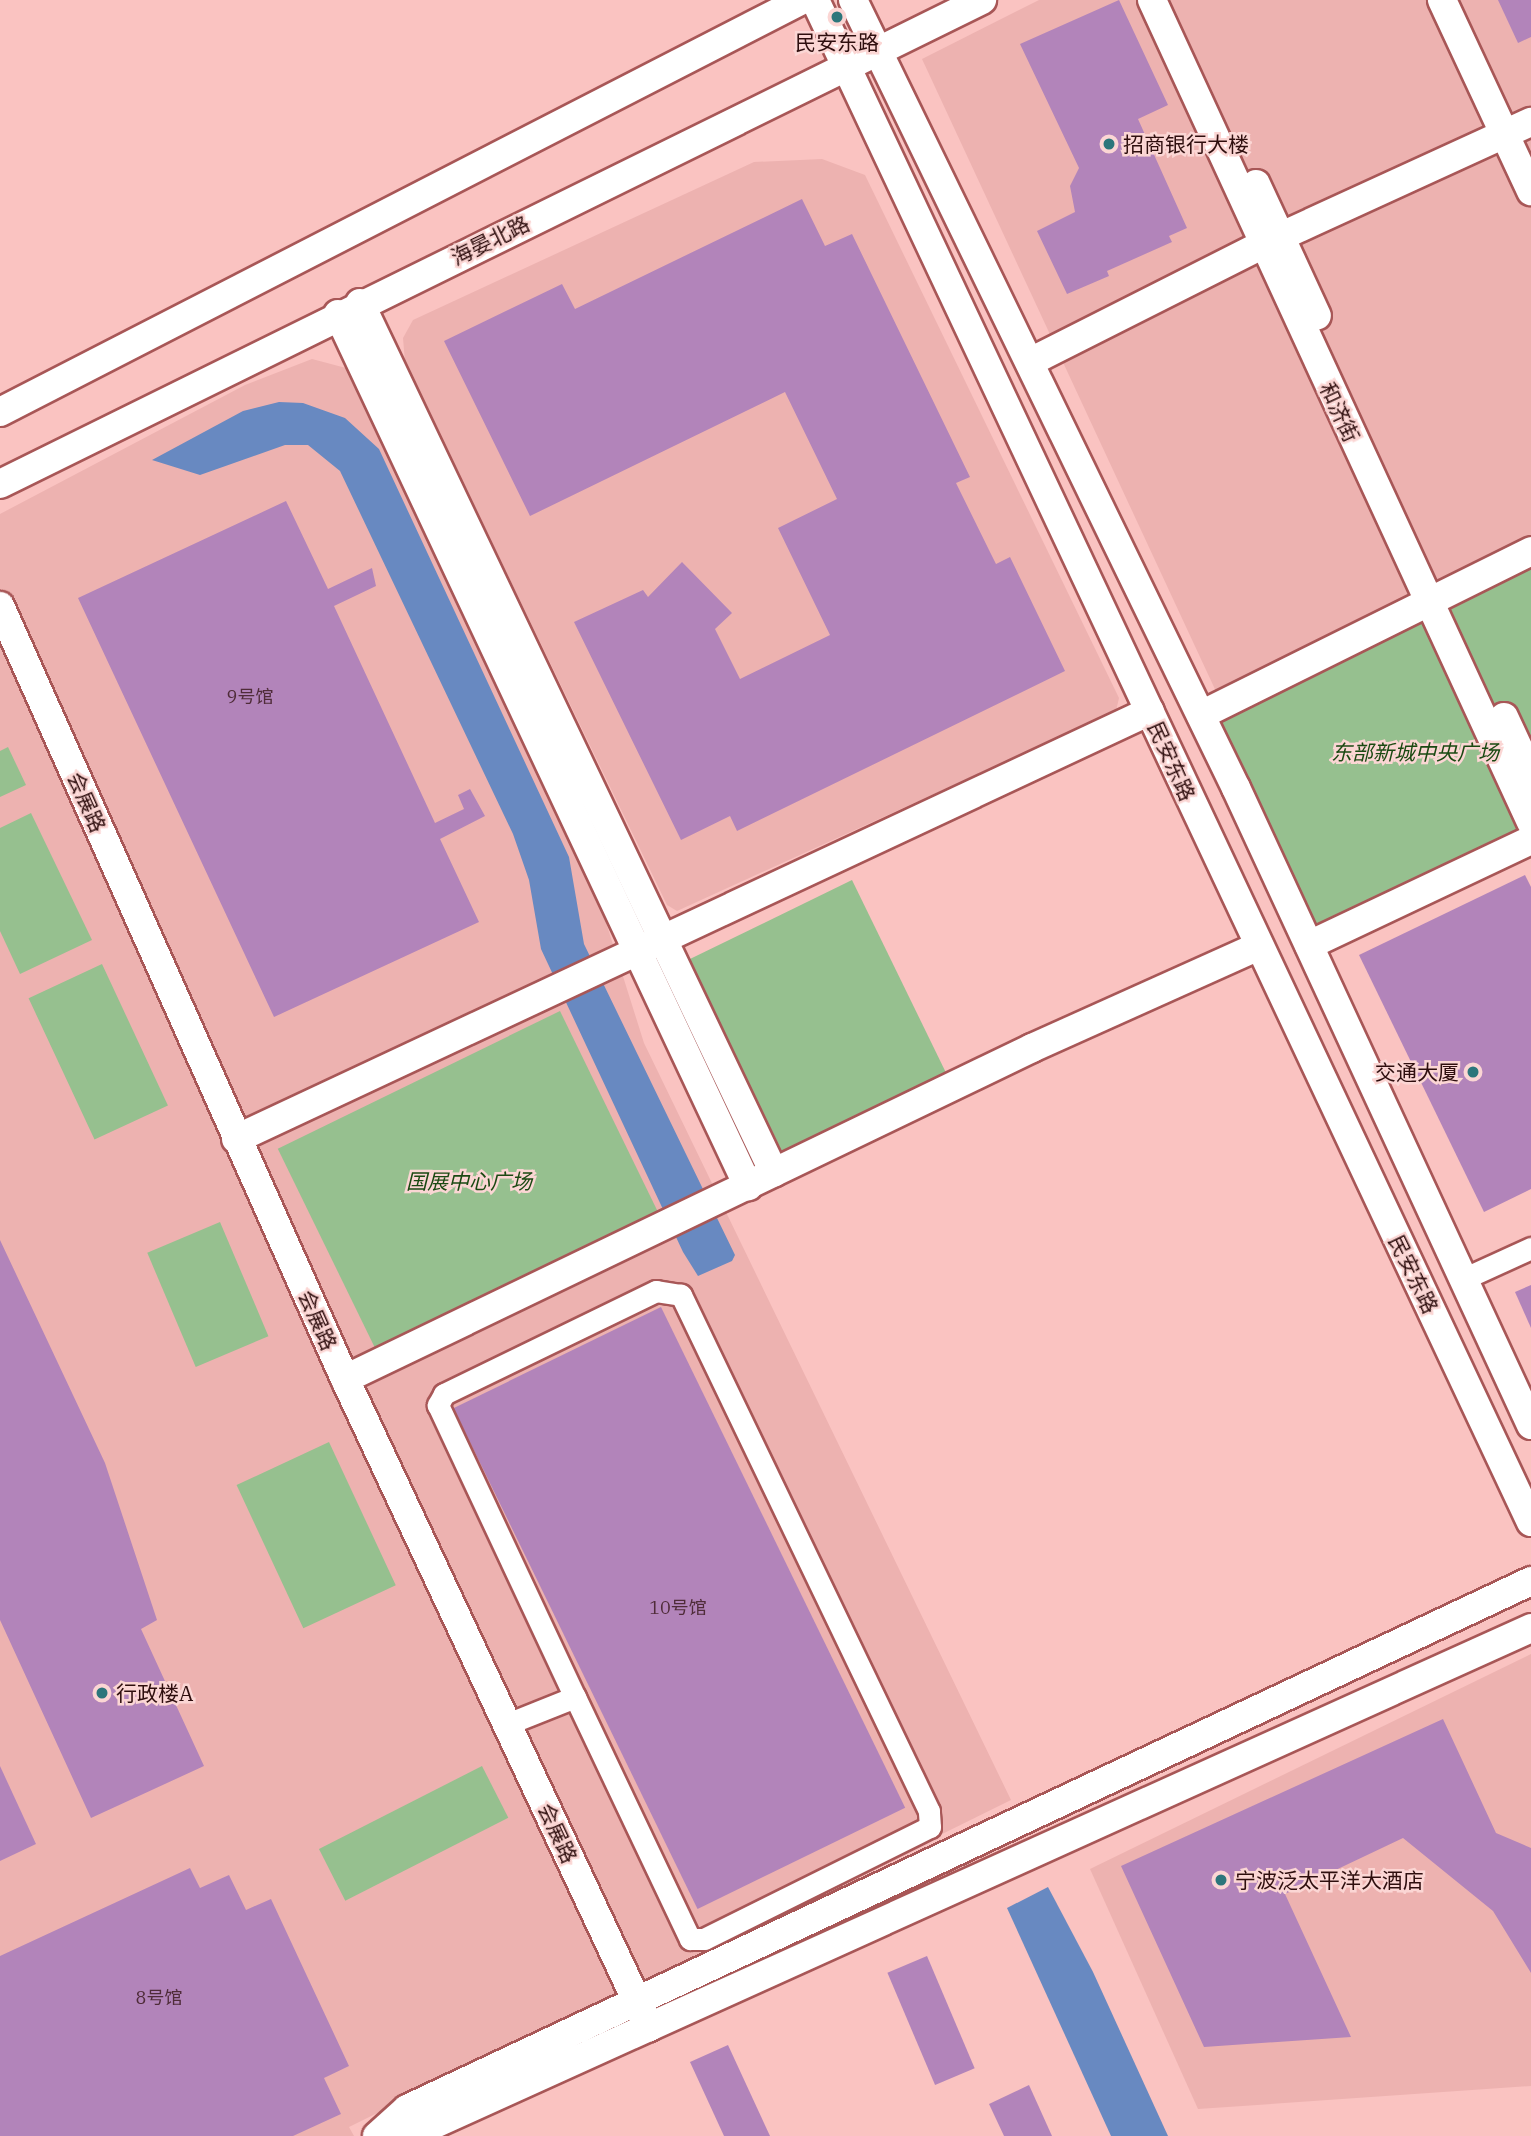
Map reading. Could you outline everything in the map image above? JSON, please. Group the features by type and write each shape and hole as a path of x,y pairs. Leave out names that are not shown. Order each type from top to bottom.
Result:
{"street":[{"path":"0,412 802,0"},
{"name":"民安东路","path":"815,0 1150,711 1257,947 1531,1522"},
{"name":"民安东路","path":"853,0 1032,361 1236,788 1531,1425"},
{"name":"海晏北路","path":"0,484 349,309 982,0"},
{"name":"和济街","path":"1152,0 1271,241 1437,598 1531,822"},
{"name":"和济街","path":"1171,0 1271,241"},
{"path":"1442,0 1531,191"},
{"path":"1032,361 1271,241 1531,121"},
{"path":"349,309 651,944 774,1173"},
{"path":"1201,715 1531,551"},
{"name":"和济街","path":"1437,598 1531,775"},
{"name":"会展路","path":"0,606 345,1379 649,2027"},
{"path":"236,1139 1150,711"},
{"path":"1309,945 1531,840"},
{"path":"651,944 748,1186"},
{"path":"345,1379 774,1173 1257,947"},
{"path":"1463,1279 1531,1248"},
{"path":"656,1291 681,1295 929,1811 930,1827 704,1939 690,1939 575,1697 438,1405 444,1394 656,1291"},
{"path":"377,2136 407,2109 1531,1581"},
{"path":"398,2136 649,2027 1531,1628"},
{"path":"507,1724 575,1697"}],"shaded area":[{"path":"1039,0 1531,0 1531,546 1220,700 922,59"},
{"path":"822,159 865,175 1119,698 1116,711 677,911 667,905 405,362 403,338 413,320 754,162"},
{"path":"312,359 346,368 533,750 598,897 644,1043 1011,1800 349,2127 354,2136 0,2136 0,514 245,385"},
{"path":"1531,1654 1531,2086 1198,2109 1090,1869"}],"green space":[{"name":"东部新城中央广场","path":"1531,567 1531,823 1314,926 1220,720"},
{"path":"8,747 26,785 0,797 0,751"},
{"path":"31,813 92,940 20,974 0,931 0,828"},
{"path":"852,880 946,1073 783,1153 688,960"},
{"path":"102,964 168,1105 95,1140 29,998"},
{"name":"国展中心广场","path":"560,1011 659,1214 377,1352 278,1149"},
{"path":"220,1222 268,1336 196,1367 147,1253"},
{"path":"329,1442 396,1585 303,1628 237,1485"},
{"path":"482,1766 508,1818 345,1901 319,1849"}],"water":[{"path":"279,402 303,403 345,418 379,449 569,857 584,944 735,1255 732,1261 698,1276 683,1252 541,949 529,880 513,834 340,471 308,445 285,445 200,475 152,460 243,411"},
{"path":"1048,1887 1093,1972 1168,2136 1111,2136 1007,1908"}],"building":[{"name":"招商银行大楼","path":"1119,0 1168,105 1138,119 1187,228 1169,236 1172,242 1107,271 1109,276 1067,294 1037,231 1075,212 1070,186 1079,168 1020,44"},
{"path":"1498,0 1531,0 1531,37 1518,43"},
{"path":"802,199 825,246 852,234 970,477 956,483 996,564 1010,557 1065,671 737,831 730,816 681,840 574,622 643,590 648,597 682,562 732,613 715,629 740,679 830,635 778,528 837,499 785,392 530,516 444,341 562,284 575,309"},
{"path":"286,501 328,589 372,568 376,586 334,606 435,823 464,809 458,795 470,789 485,816 440,839 479,922 274,1017 78,598"},
{"name":"交通大厦","path":"1525,875 1531,887 1531,1189 1484,1212 1359,955"},
{"path":"0,1240 105,1463 157,1620 141,1629 204,1766 91,1818 0,1620"},
{"path":"1531,1285 1531,1328 1515,1292"},
{"path":"661,1307 905,1808 698,1909 453,1408"},
{"name":"宁波泛太平洋大酒店","path":"1443,1719 1496,1833 1531,1848 1531,1973 1493,1911 1403,1838 1285,1894 1351,2037 1204,2047 1121,1866"},
{"path":"0,1766 36,1844 0,1861"},
{"path":"190,1868 200,1888 229,1875 246,1910 271,1899 349,2066 324,2078 341,2114 293,2136 0,2136 0,1956"},
{"path":"927,1956 975,2068 935,2085 887,1973"},
{"path":"728,2045 770,2136 724,2136 690,2062"},
{"path":"1029,2085 1052,2136 1004,2136 989,2104"}],"place":[{"name":"民安东路","path":"837,17"},
{"name":"招商银行大楼","path":"1109,144"},
{"name":"交通大厦","path":"1473,1072"},
{"name":"行政楼A","path":"102,1693"},
{"name":"宁波泛太平洋大酒店","path":"1221,1880"}]}
